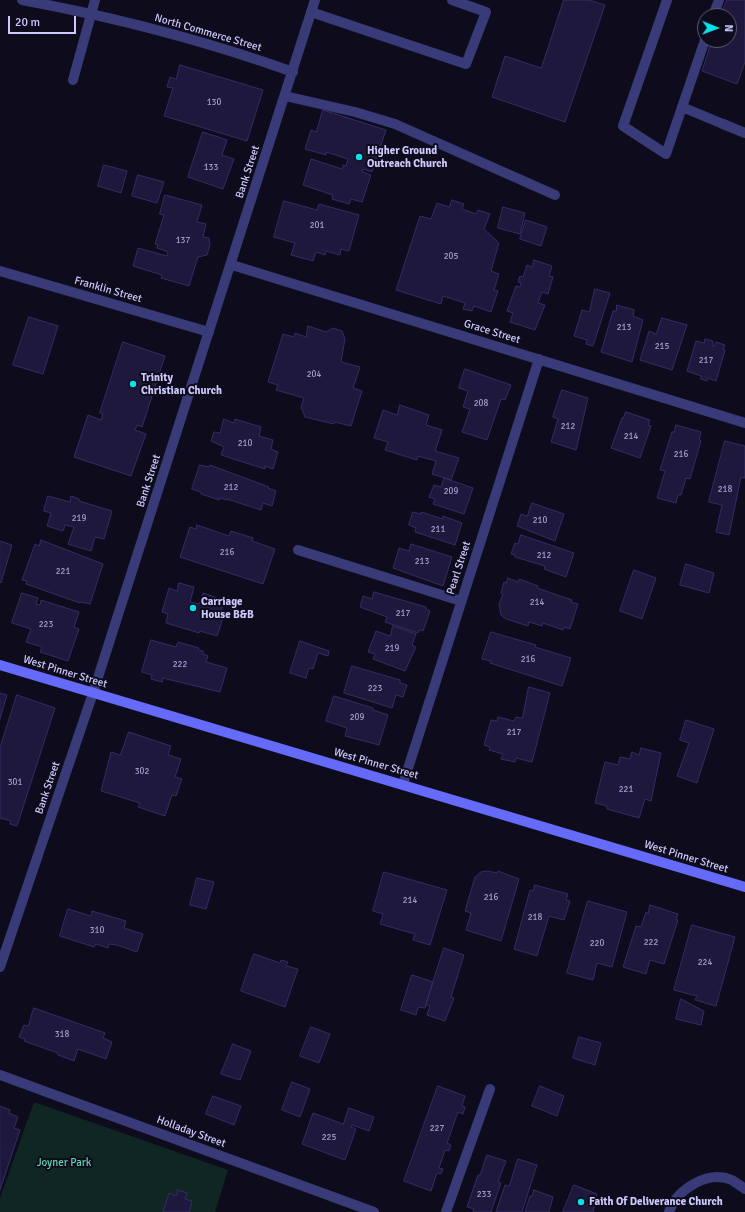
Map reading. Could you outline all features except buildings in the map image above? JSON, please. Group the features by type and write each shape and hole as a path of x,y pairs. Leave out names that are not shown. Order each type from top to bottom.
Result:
{"main road":[{"name":"West Pinner Street","path":"0,664 745,887"}],"street":[{"name":"North Commerce Street","path":"22,0 174,33 293,72"},
{"path":"73,80 96,0"},
{"name":"Bank Street","path":"0,967 93,693 232,265 315,0"},
{"path":"311,12 466,64 486,12 452,0"},
{"path":"667,0 623,126 666,154 702,48"},
{"path":"285,96 355,112 395,124 555,195"},
{"path":"682,107 745,133"},
{"name":"Grace Street","path":"232,265 539,358 745,423"},
{"name":"Franklin Street","path":"0,272 209,332"},
{"name":"Pearl Street","path":"403,784 539,358"},
{"path":"298,550 461,601"},
{"name":"Holladay Street","path":"0,1075 374,1212"},
{"path":"446,1212 490,1089"},
{"path":"669,1212 673,1202 688,1186 709,1178 730,1180 745,1189"}],"green space":[{"name":"Joyner Park","path":"34,1102 228,1170 215,1212 0,1212 0,1198"}],"place":[{"name":"Higher Ground Outreach Church","path":"359,157"},
{"name":"Trinity Christian Church","path":"133,384"},
{"name":"Carriage House B&B","path":"193,608"},
{"name":"Faith Of Deliverance Church","path":"581,1202"}]}
